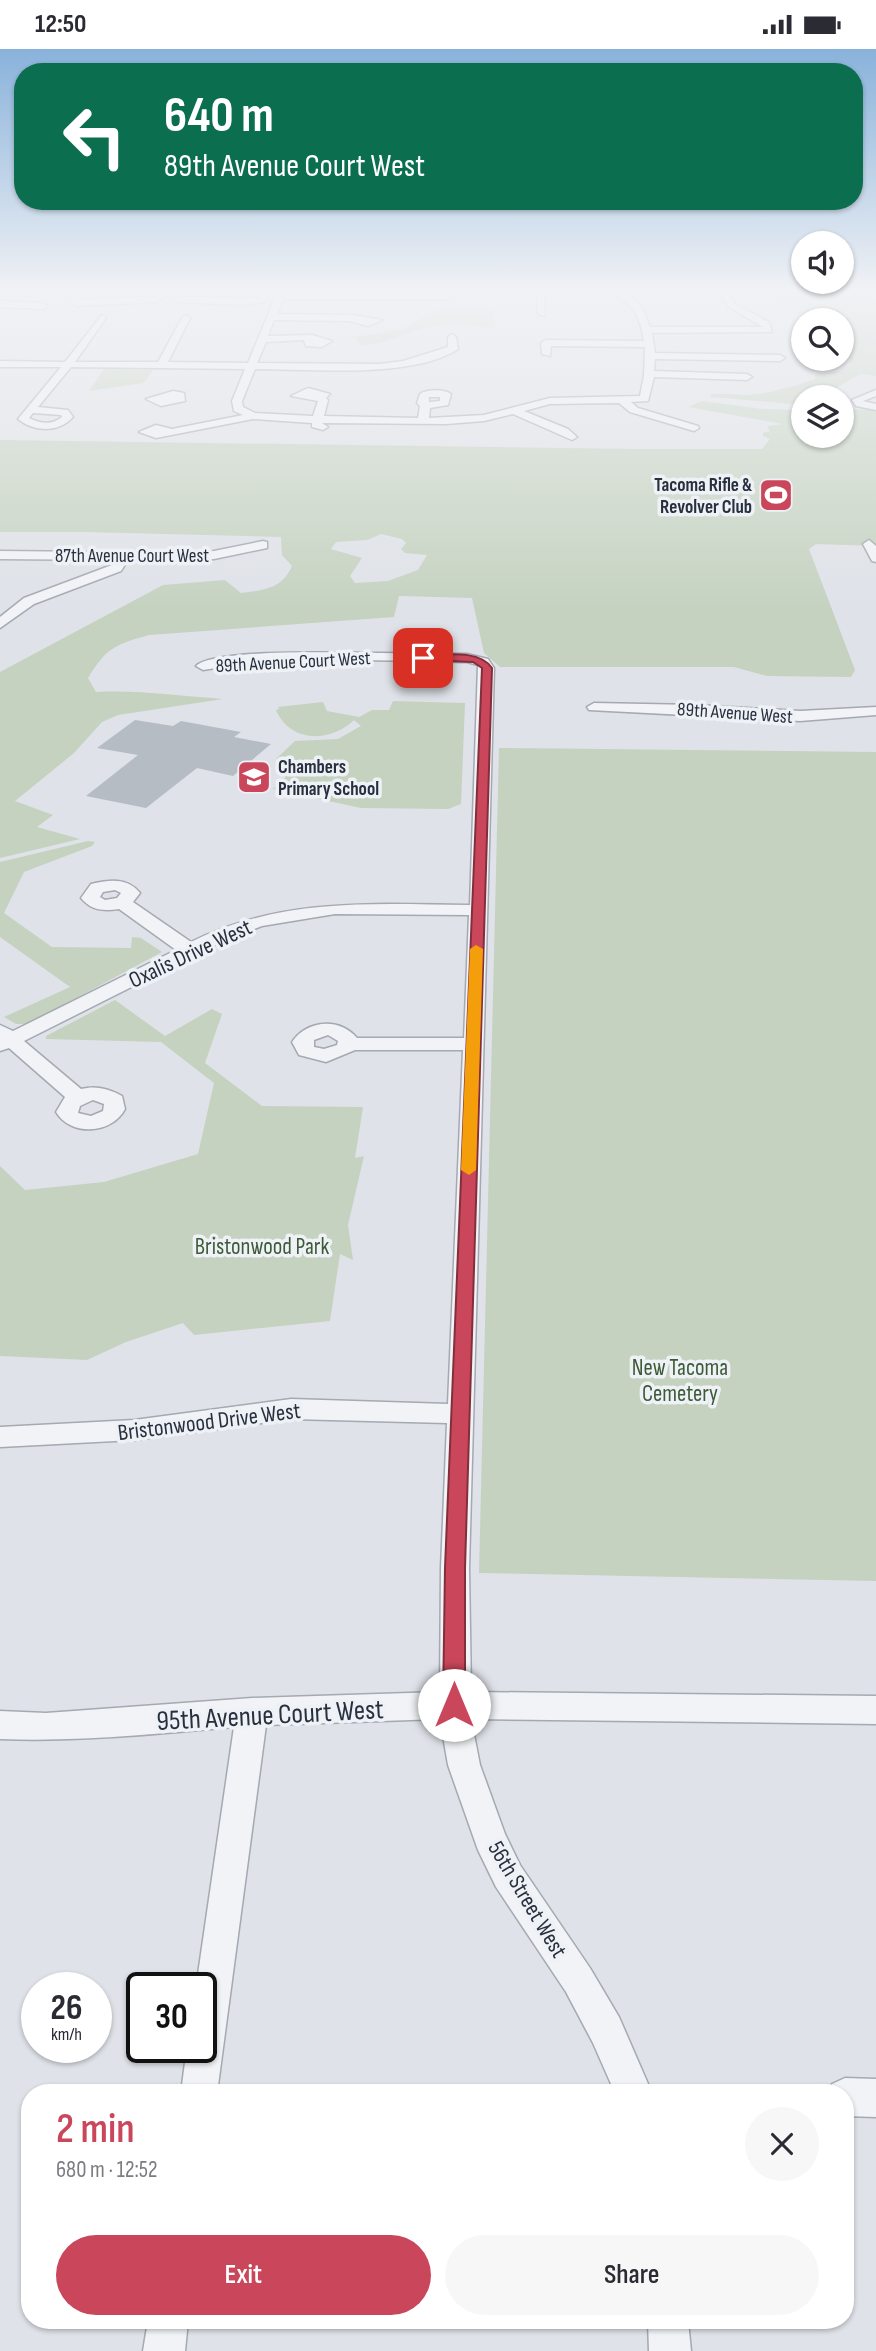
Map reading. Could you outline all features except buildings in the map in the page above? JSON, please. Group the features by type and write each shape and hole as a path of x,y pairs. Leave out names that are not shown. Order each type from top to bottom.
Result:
{"street":[{"path":"31,410 42,395"},
{"path":"240,395 236,405 248,414"},
{"path":"550,395 550,401"},
{"path":"169,431 248,414 318,419 446,421 474,419 550,401 644,399 645,395"},
{"path":"869,395 857,400 860,404 873,407"},
{"path":"318,398 323,400 316,425 320,427 419,428 439,427 446,421"},
{"path":"622,400 634,410 694,428"},
{"path":"423,421 426,405"},
{"path":"515,411 564,431 572,437"},
{"path":"869,544 876,558"},
{"name":"87th Avenue Court West","path":"0,555 200,556 263,545"},
{"path":"0,624 29,601 117,568 124,556"},
{"name":"89th Avenue Court West","path":"203,666 244,659 467,658"},
{"name":"56th Street West","path":"467,658 483,662 487,668 460,1414 454,1705 456,1730 464,1765 490,1839 508,1876 578,1980 606,2030 630,2084"},
{"name":"89th Avenue West","path":"594,707 673,708 800,716 876,711"},
{"path":"122,903 189,950"},
{"name":"Oxalis Drive West","path":"4,1038 241,927 303,912 352,908 477,910"},
{"path":"4,1038 78,1097"},
{"path":"348,1044 473,1044"},
{"name":"Bristonwood Drive West","path":"0,1437 134,1430 291,1409 460,1414"},
{"name":"95th Avenue Court West","path":"0,1725 97,1725 252,1712 454,1705 876,1710"},
{"path":"200,2084 252,1712"},
{"path":"854,2097 876,2098"},
{"path":"164,2351 167,2329"},
{"path":"669,2329 670,2351"}],"green space":[{"path":"711,395 791,395 791,404 711,397"},
{"path":"702,401 761,409 791,410 791,448 854,448 854,409 876,410 876,546 816,544 809,549 855,670 851,677 767,676 734,667 500,667 484,653 472,598 399,596 394,617 149,635 120,645 100,660 88,678 96,692 223,699 118,715 102,722 74,753 15,801 53,815 37,827 80,839 0,858 0,672 163,585 225,580 241,593 249,592 278,584 292,566 282,555 281,537 0,532 0,440 762,449 770,439 763,436 763,433 770,431 767,426 783,424 688,407","holes":["381,534 402,539 406,543 401,549 405,553 427,555 418,570 388,581 355,583 350,576 362,558 331,549 336,542 367,540"]},
{"path":"393,701 465,703 461,804 448,809 361,808 273,789 299,764 276,759 295,741 338,739 361,726 354,720 334,733 322,736 301,734 282,721 276,710 278,707 323,702 327,711 359,717 372,710 389,710"},
{"name":"New Tacoma Cemetery","path":"499,748 876,752 876,1581 479,1573"},
{"path":"88,841 95,842 92,846 24,872 4,913 52,947 131,948 132,937 141,938 162,952 28,1024 16,1024 4,1017 70,987 0,937 0,862"},
{"name":"Bristonwood Park","path":"115,1000 165,1036 212,1009 222,1014 205,1063 262,1106 363,1107 355,1158 364,1156 348,1225 353,1260 340,1254 330,1321 194,1335 183,1323 126,1342 87,1360 0,1356 0,1166 25,1190 104,1182 198,1154 214,1083 161,1042 46,1039 46,1036"}],"slow traffic":[{"path":"469,1170 476,949"}],"place":[{"name":"Tacoma Rifle & Revolver Club","path":"776,495"},
{"name":"Chambers Primary School","path":"254,777"}],"route":[{"path":"423,658 474,659 483,662 487,668 455,1568 454,1705"}]}
